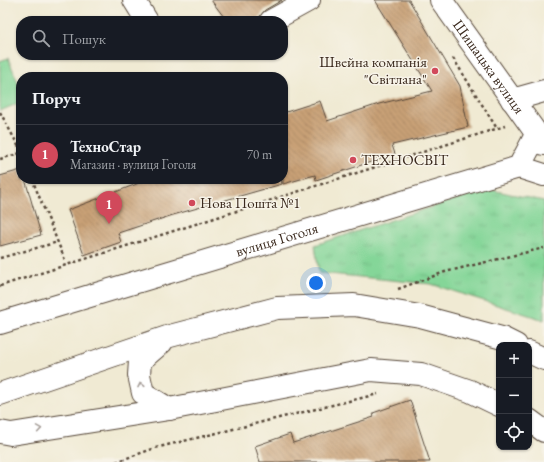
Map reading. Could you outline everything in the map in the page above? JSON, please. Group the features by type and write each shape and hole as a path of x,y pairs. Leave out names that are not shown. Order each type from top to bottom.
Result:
{"street":[{"path":"134,0 144,16"},
{"path":"280,16 309,0"},
{"name":"Шишацька вулиця","path":"441,0 536,133"},
{"path":"512,100 544,91"},
{"path":"536,133 519,167 544,174"},
{"name":"вулиця Гоголя","path":"0,323 519,167"},
{"path":"1,393 170,336 277,308 354,305 420,316 502,338 510,342"},
{"path":"169,409 143,393 139,375 140,361 170,336"},
{"path":"532,353 544,359"},
{"path":"0,432 11,434 169,409 371,370 421,374 470,391 496,404"},
{"path":"532,422 544,431"}],"path":[{"path":"450,54 496,128"},
{"path":"0,112 16,142"},
{"path":"0,286 496,128 536,133"},
{"path":"0,159 16,154"},
{"path":"34,184 65,260"},
{"path":"0,258 58,242"},
{"path":"396,290 445,272 544,248"},
{"path":"116,462 155,448 386,392"}],"green space":[{"path":"8,58 16,78 16,104 0,111 0,61"},
{"path":"487,189 544,201 544,320 431,284 319,273 315,245"}],"building":[{"path":"211,0 282,0 265,10 260,16 223,16"},
{"path":"375,0 409,0 460,86 468,127 392,145 395,154 316,180 315,175 288,183 288,111 320,101 327,121 379,104 432,91"},
{"path":"16,171 16,184 26,184 41,235 0,246 0,176"},
{"path":"137,184 282,184 173,215 118,233 121,242 84,255 68,210"},
{"path":"410,400 430,462 260,462 255,446 290,434 293,443 374,417 373,413"}],"place":[{"name":"Швейна компанія \"Світлана\"","path":"435,71"},
{"name":"ТЕХНОСВІТ","path":"353,160"},
{"name":"Нова Пошта №1","path":"192,203"},
{"name":"ТехноСтар","path":"109,224"}]}
